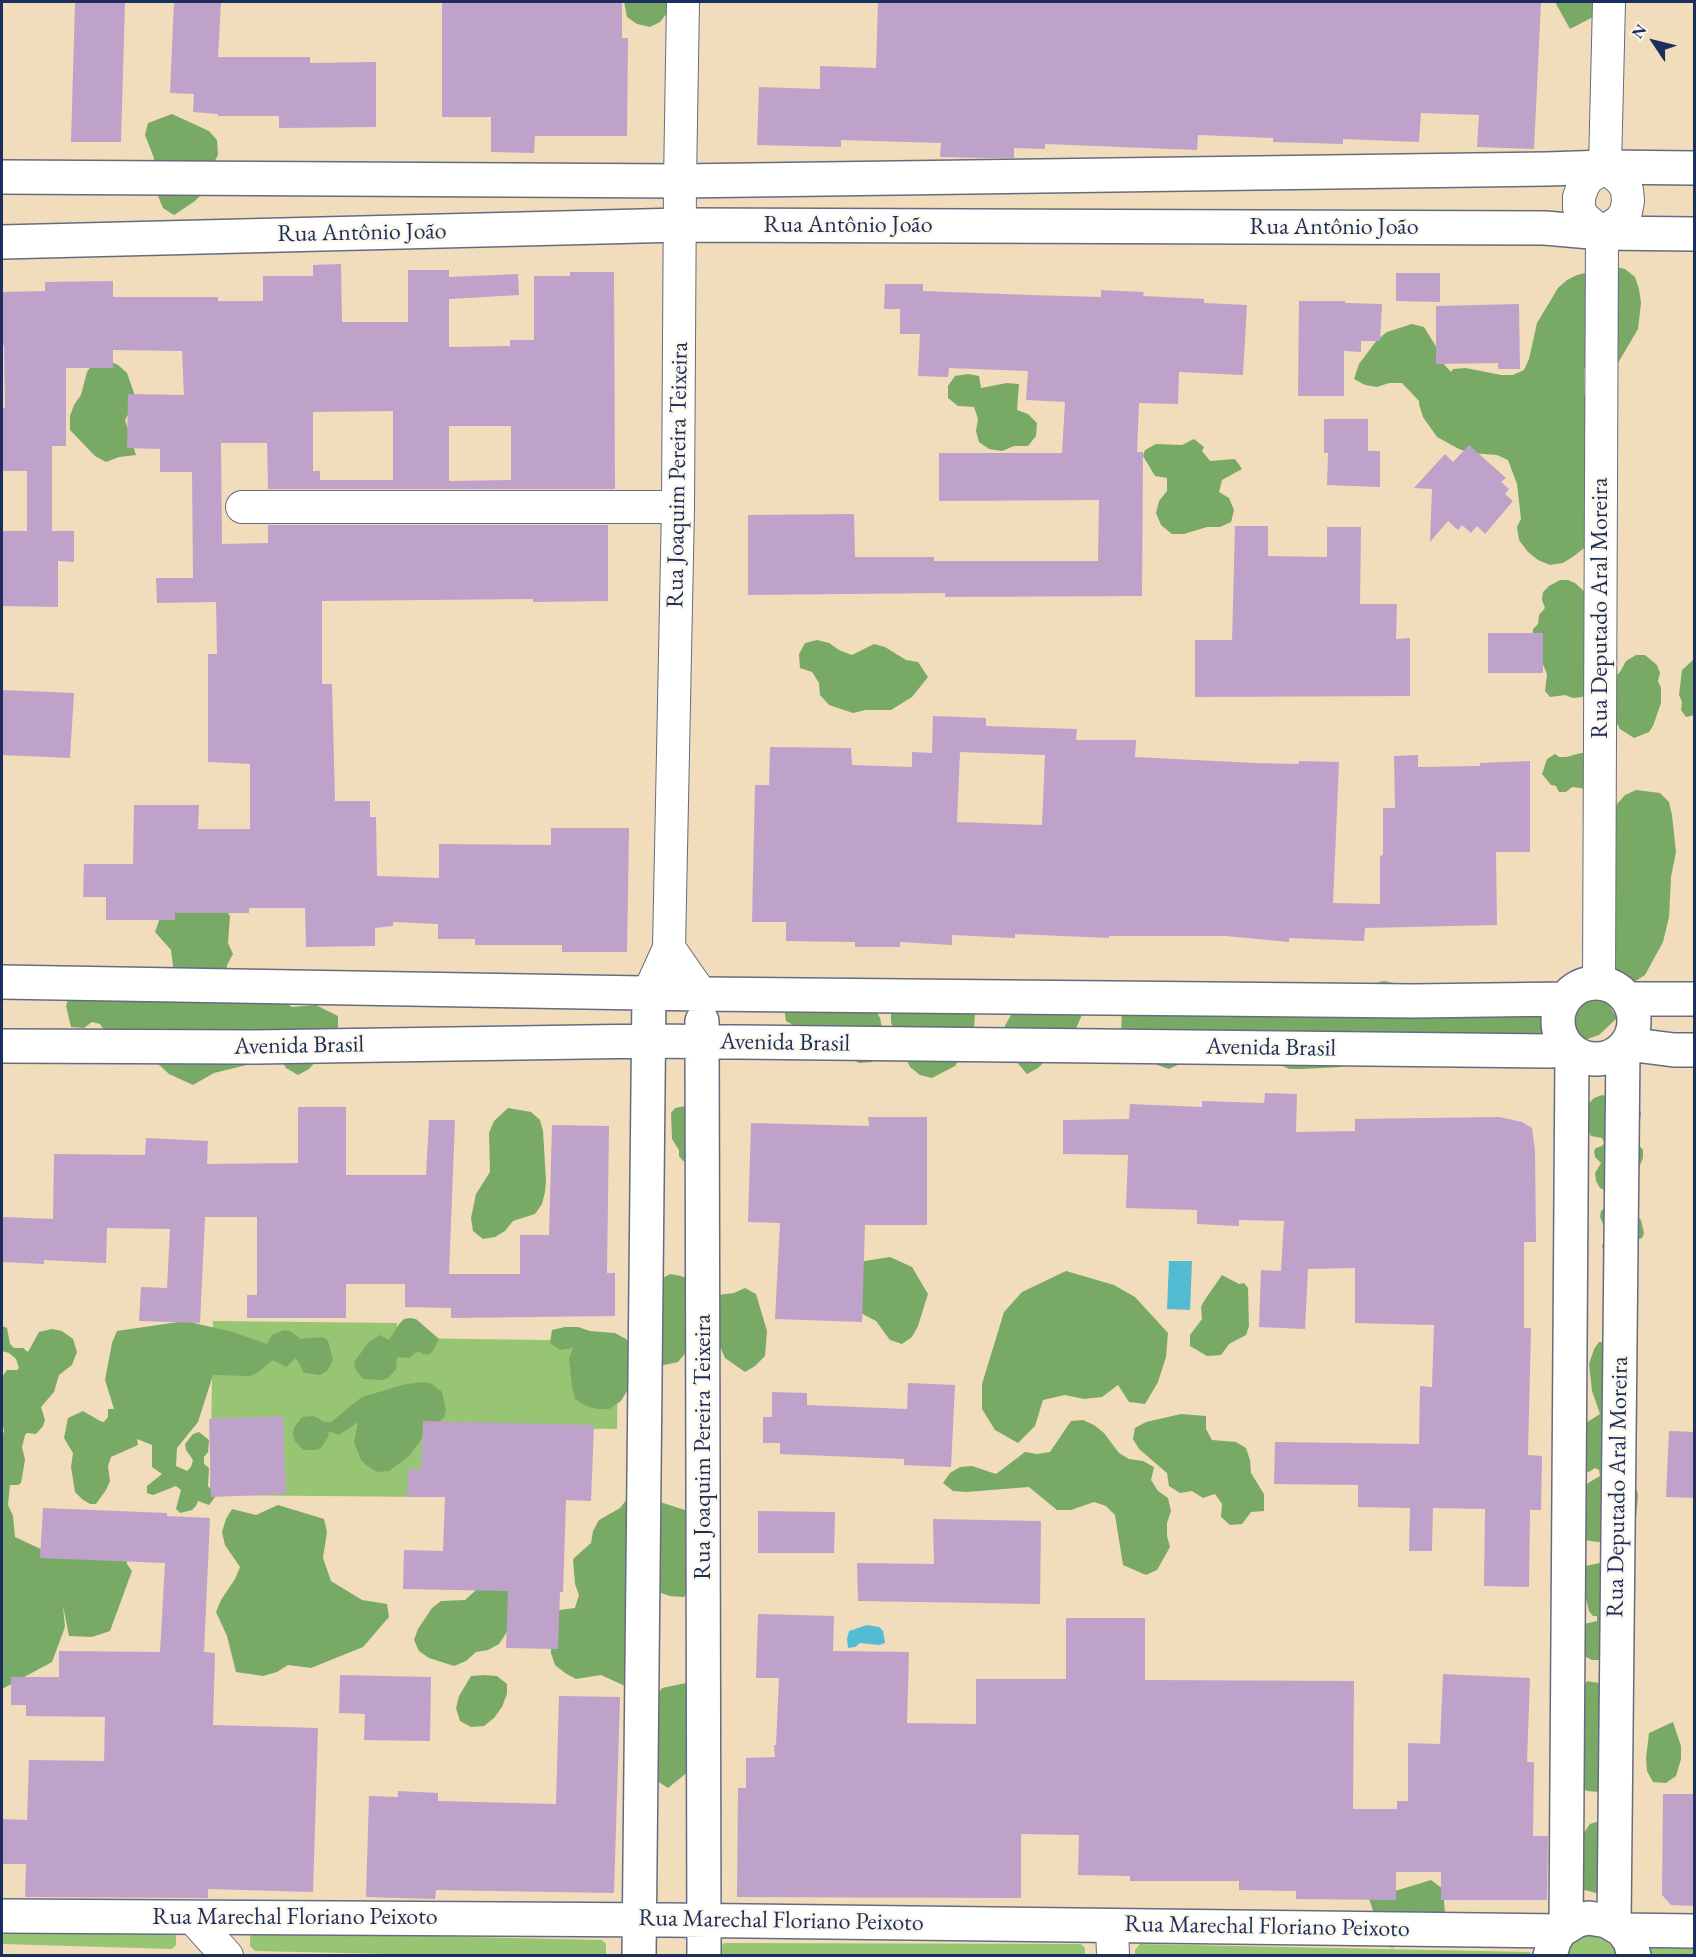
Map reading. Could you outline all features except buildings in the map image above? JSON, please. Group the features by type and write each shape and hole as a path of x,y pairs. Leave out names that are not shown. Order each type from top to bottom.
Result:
{"main road":[{"name":"Rua Antônio João","path":"2,177 680,181 1511,170 1605,166 1695,168"},
{"name":"Rua Antônio João","path":"2,242 681,225 1545,228 1602,233 1695,234"},
{"name":"Avenida Brasil","path":"2,982 701,994 1414,1001 1565,999"},
{"path":"1599,983 1615,988 1627,999 1633,1011 1634,1025 1625,1046 1611,1057 1584,1058 1570,1050 1560,1036 1559,1013 1565,999 1580,987 1599,983"},
{"name":"Rua Joaquim Pereira Teixeira","path":"639,1956 650,992"},
{"name":"Rua Joaquim Pereira Teixeira","path":"701,994 704,1042 704,1956"},
{"path":"1627,999 1695,999"},
{"name":"Avenida Brasil","path":"2,1046 255,1047 650,1041 1550,1052 1570,1050"},
{"path":"1625,1046 1695,1050"},
{"name":"Rua Deputado Aral Moreira","path":"1624,1937 1625,1046"},
{"name":"Rua Deputado Aral Moreira","path":"1558,1938 1570,1050"},
{"name":"Rua Marechal Floriano Peixoto","path":"2,1916 704,1920 1112,1940 1558,1938 1578,1920 1598,1918 1624,1937"},
{"path":"1624,1937 1695,1931"}],"street":[{"name":"Rua Joaquim Pereira Teixeira","path":"650,992 669,948 678,507 683,2"},
{"path":"1605,166 1588,178 1582,186 1579,197 1579,208 1583,217 1602,233 1620,221 1626,212 1628,201 1627,190 1622,181 1605,166 1609,2"},
{"name":"Rua Deputado Aral Moreira","path":"1599,983 1602,233"},
{"path":"242,507 678,507"},
{"path":"669,948 701,994"},
{"path":"192,1917 227,1956"}],"green space":[{"path":"624,2 669,2 668,12 660,22 650,27 637,24 627,17"},
{"path":"1555,2 1598,2 1593,17 1570,29"},
{"path":"172,114 209,131 217,140 218,155 204,192 174,215 163,208 153,184 154,158 145,135 148,123"},
{"path":"1612,266 1625,269 1635,277 1641,303 1638,329 1618,363 1593,358 1584,368 1584,394 1599,445 1600,524 1584,548 1563,563 1550,565 1538,560 1528,552 1519,540 1517,527 1521,519 1517,484 1508,460 1497,455 1471,453 1437,437 1423,417 1419,401 1402,383 1389,383 1377,387 1365,385 1354,379 1359,364 1377,340 1387,332 1412,324 1424,327 1437,348 1440,360 1451,372 1453,369 1466,368 1513,375 1524,370 1529,359 1537,323 1558,288 1577,275"},
{"path":"107,360 118,365 127,373 135,396 125,420 136,455 119,457 106,462 95,456 70,430 70,416 81,395 87,372 94,362"},
{"path":"968,374 979,376 981,388 1007,383 1019,384 1017,410 1028,414 1037,423 1036,436 1028,446 1014,446 1002,451 989,449 979,442 976,431 978,419 974,407 958,406 948,398 948,386 955,376"},
{"path":"1194,439 1204,447 1202,451 1210,461 1235,459 1242,469 1222,480 1219,492 1229,498 1234,510 1231,522 1220,527 1207,527 1184,534 1172,534 1161,525 1156,513 1159,501 1167,491 1167,478 1155,476 1143,456 1145,450 1156,444 1182,445"},
{"path":"1560,580 1575,583 1587,594 1588,695 1582,697 1573,698 1565,695 1550,697 1545,691 1547,674 1532,638 1539,615 1545,608 1542,600 1543,592"},
{"path":"817,640 829,643 852,655 874,644 885,647 906,660 918,662 928,677 912,697 891,710 866,710 853,713 829,705 820,695 819,683 812,672 800,668 799,654 805,643"},
{"path":"1636,655 1645,655 1657,665 1660,673 1658,681 1661,688 1661,703 1649,732 1634,738 1620,729 1610,712 1611,681 1626,661"},
{"path":"1694,659 1694,715 1686,717 1681,710 1682,702 1679,695 1682,670"},
{"path":"1581,753 1590,754 1588,789 1572,787 1566,792 1559,792 1556,786 1551,785 1542,774 1547,759 1555,754 1559,757 1566,757"},
{"path":"1636,790 1660,793 1669,802 1676,852 1671,877 1669,917 1663,942 1645,975 1634,982 1618,973 1614,962 1608,827 1617,804 1625,795"},
{"path":"216,896 230,916 228,943 233,954 227,965 226,978 271,994 292,1007 316,1005 338,1016 338,1028 334,1040 309,1069 298,1075 286,1068 279,1057 214,1073 193,1085 169,1074 152,1058 106,1033 100,1024 92,1022 84,1028 71,1027 66,1006 69,996 174,974 171,950 155,932 161,915"},
{"path":"1384,981 1434,991 1536,990 1549,981 1606,1000 1617,1018 1599,1035 1531,1059 1353,1059 1341,1067 1303,1069 1289,1069 1267,1058 1192,1058 1169,1069 1157,1065 1150,1040 1121,1035 1122,1011 1355,988"},
{"path":"868,995 880,1018 885,1043 882,1054 872,1062 859,1063 786,1021 784,1008"},
{"path":"968,1004 975,1015 973,1042 969,1044 955,1066 932,1078 920,1075 910,1067 895,1034 891,1022 891,1010"},
{"path":"1085,1008 1074,1033 1038,1068 1027,1074 1003,1046 1000,1035 1012,1013"},
{"path":"1602,1095 1638,1105 1641,1113 1637,1143 1643,1150 1640,1165 1634,1170 1630,1208 1641,1220 1644,1233 1642,1238 1635,1240 1606,1292 1603,1285 1603,1269 1606,1262 1602,1246 1607,1234 1600,1217 1611,1193 1600,1188 1596,1181 1595,1173 1601,1163 1595,1157 1594,1151 1604,1143 1602,1138 1591,1136 1587,1129 1588,1104 1594,1098"},
{"path":"691,1105 689,1161 683,1161 672,1139 671,1113 675,1108"},
{"path":"508,1108 531,1112 540,1120 543,1131 545,1192 542,1204 535,1214 513,1221 505,1231 495,1237 483,1239 473,1231 471,1218 476,1194 490,1172 489,1133 494,1121"},
{"path":"890,1257 912,1267 928,1294 918,1326 912,1337 902,1344 890,1340 876,1321 853,1309 860,1264"},
{"path":"1066,1271 1114,1285 1135,1297 1168,1333 1166,1357 1158,1382 1145,1404 1129,1402 1118,1385 1102,1397 1084,1399 1065,1395 1043,1400 1035,1426 1018,1443 995,1430 982,1409 982,1384 1004,1312 1022,1292"},
{"path":"670,1274 693,1281 710,1296 734,1293 745,1288 756,1294 767,1331 765,1356 745,1372 725,1358 715,1335 694,1343 678,1362 664,1365 652,1361 659,1280"},
{"path":"1222,1275 1239,1284 1244,1283 1248,1288 1249,1326 1246,1335 1229,1344 1221,1355 1207,1356 1190,1346 1190,1335 1202,1319 1201,1307 1204,1301"},
{"path":"404,1319 416,1319 439,1339 433,1351 428,1355 418,1351 409,1358 397,1357 396,1369 388,1378 363,1379 355,1368 354,1362 369,1342 380,1335 389,1340 399,1324"},
{"path":"185,1321 233,1332 267,1344 272,1335 284,1330 290,1331 301,1339 323,1337 328,1341 333,1360 327,1371 320,1375 304,1373 296,1358 286,1367 273,1360 250,1376 213,1375 198,1422 177,1448 176,1466 187,1471 191,1467 193,1460 185,1444 193,1434 199,1432 209,1440 204,1464 209,1468 208,1486 216,1496 209,1505 198,1501 192,1510 180,1513 176,1509 181,1490 176,1486 153,1495 147,1493 147,1486 162,1474 152,1467 152,1445 137,1439 138,1445 111,1457 108,1466 110,1481 106,1490 96,1504 90,1504 75,1492 71,1467 73,1453 64,1438 68,1418 83,1411 104,1422 108,1417 108,1409 114,1409 105,1380 112,1343 117,1331"},
{"path":"213,1321 397,1323 397,1338 618,1341 617,1429 428,1427 427,1497 210,1495"},
{"path":"2,1326 7,1328 10,1344 14,1348 23,1348 28,1352 39,1332 52,1329 62,1331 73,1339 77,1352 72,1365 59,1375 54,1392 41,1407 45,1420 43,1426 36,1434 27,1433 25,1435 22,1447 25,1460 21,1483 10,1485 8,1505 13,1516 15,1537 45,1551 126,1551 127,1564 132,1571 110,1631 92,1637 69,1636 63,1606 65,1627 52,1662 2,1689 2,1437 4,1431 2,1377 7,1370 19,1368 16,1359 2,1351"},
{"path":"565,1327 615,1333 626,1339 634,1348 639,1371 621,1401 609,1409 586,1406 575,1399 569,1359 573,1348 560,1350 550,1343 552,1330"},
{"path":"1599,1342 1607,1342 1631,1488 1637,1490 1638,1496 1635,1529 1631,1535 1598,1542 1585,1540 1585,1489 1588,1483 1600,1476 1599,1470 1595,1468 1589,1472 1583,1470 1581,1426 1600,1414 1592,1391 1589,1364"},
{"path":"426,1382 442,1392 446,1411 444,1417 424,1436 409,1456 389,1471 377,1472 361,1460 354,1442 358,1422 339,1435 329,1431 321,1448 315,1450 303,1450 295,1441 294,1428 302,1417 314,1416 324,1422 331,1422 362,1397 406,1384"},
{"path":"1181,1414 1206,1416 1206,1429 1212,1440 1236,1442 1246,1448 1251,1473 1264,1494 1264,1511 1251,1512 1242,1524 1230,1525 1221,1517 1222,1504 1215,1494 1203,1498 1192,1491 1180,1493 1169,1486 1167,1473 1139,1449 1133,1439 1135,1428 1146,1422"},
{"path":"1083,1420 1104,1433 1119,1453 1129,1459 1143,1461 1154,1467 1151,1480 1158,1491 1168,1498 1171,1511 1167,1523 1167,1536 1170,1547 1157,1570 1146,1575 1123,1565 1115,1515 1106,1506 1094,1502 1071,1510 1057,1510 1029,1487 966,1492 953,1491 943,1483 950,1473 960,1467 972,1466 996,1474 1025,1452 1037,1454 1050,1452 1071,1421"},
{"path":"652,1497 688,1511 692,1585 684,1597 658,1592 644,1673 625,1686 601,1675 576,1679 555,1665 551,1653 551,1611 575,1608 579,1595 575,1584 573,1559 591,1543 593,1531 599,1520 620,1508 628,1498"},
{"path":"278,1505 324,1519 327,1532 323,1558 331,1581 362,1600 387,1604 389,1617 363,1647 311,1668 288,1665 277,1672 263,1676 236,1672 227,1636 216,1612 240,1567 225,1545 222,1532 232,1509 256,1515"},
{"path":"1610,1561 1605,1660 1592,1660 1586,1657 1578,1641 1580,1625 1597,1621 1597,1616 1593,1616 1589,1611 1586,1599 1578,1590 1585,1566"},
{"path":"502,1569 520,1612 499,1644 488,1650 476,1652 466,1661 454,1666 429,1658 419,1651 414,1640 418,1629 432,1608 441,1601 465,1600 475,1591 481,1581"},
{"path":"471,1676 497,1676 507,1684 507,1694 494,1718 484,1726 471,1727 460,1721 456,1708 459,1696"},
{"path":"1587,1681 1605,1684 1605,1721 1599,1732 1602,1737 1599,1792 1587,1791 1581,1787 1582,1735 1586,1732 1581,1728 1581,1692"},
{"path":"686,1683 691,1695 689,1771 668,1788 657,1781 647,1759 655,1698 662,1688"},
{"path":"1673,1722 1681,1746 1681,1759 1676,1776 1666,1783 1653,1782 1647,1771 1649,1733"},
{"path":"1596,1822 1601,1824 1600,1894 1581,1889 1580,1838 1590,1824"},
{"path":"1431,1880 1443,1889 1445,1913 1405,1930 1393,1948 1372,1941 1375,1916 1369,1899"},
{"path":"2,1929 172,1931 176,1935 176,1945 172,1949 2,1944"},
{"path":"255,1932 602,1940 606,1944 606,1953 605,1956 477,1956 255,1951 250,1946 250,1937"},
{"path":"1588,1935 1604,1939 1611,1945 1694,1947 1694,1955 1566,1956 1573,1943"},
{"path":"724,1943 1081,1944 1085,1948 1085,1955 720,1956 720,1948"},
{"path":"1140,1944 1529,1952 1533,1955 1135,1955 1135,1950"}],"water":[{"path":"1169,1261 1192,1261 1190,1310 1167,1309"},
{"path":"867,1625 879,1627 883,1631 885,1643 879,1645 860,1643 848,1648 849,1631"}]}
